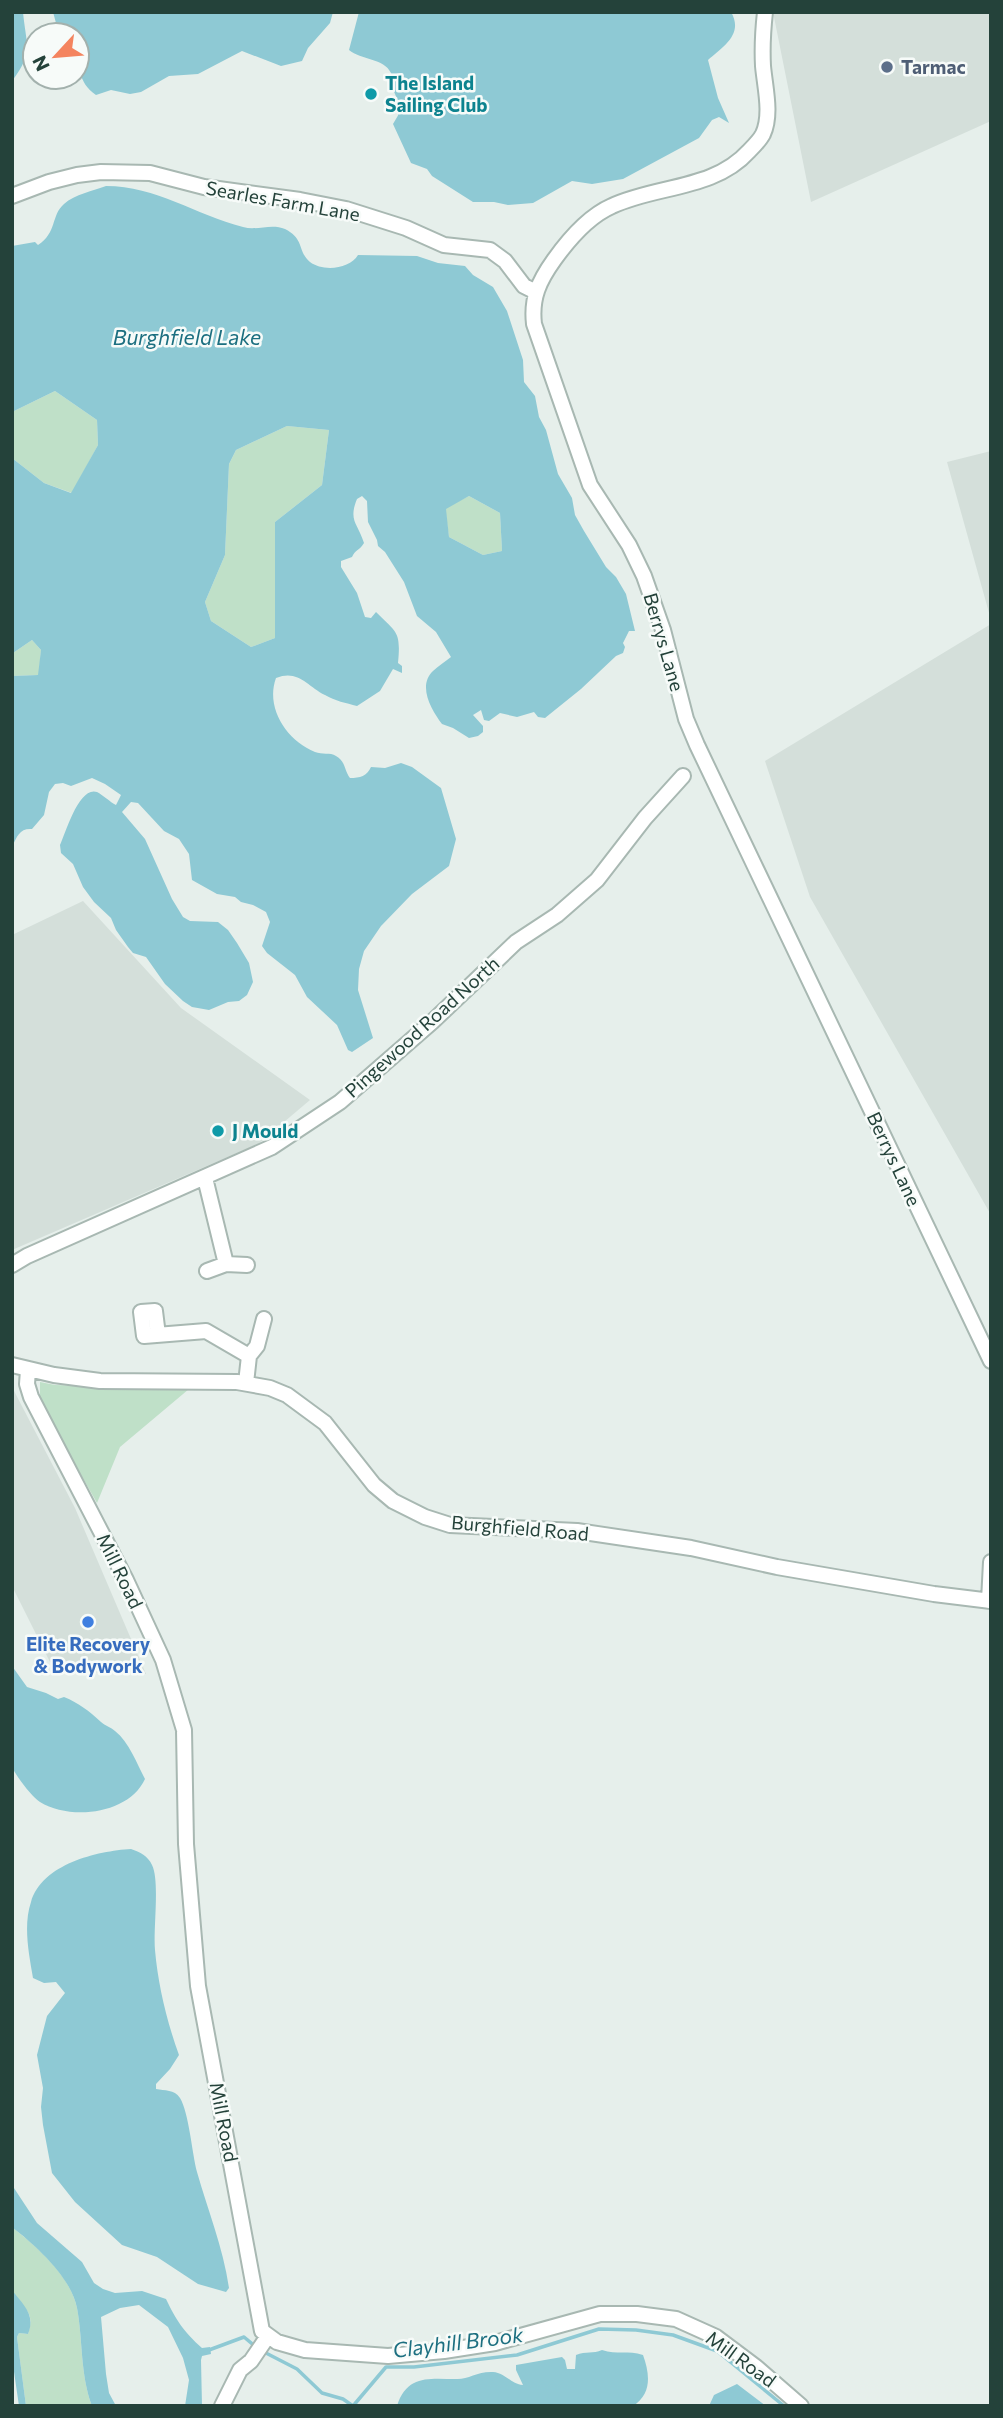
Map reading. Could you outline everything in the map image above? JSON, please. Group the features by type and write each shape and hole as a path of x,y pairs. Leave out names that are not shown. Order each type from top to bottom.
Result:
{"street":[{"name":"Berrys Lane","path":"765,12 762,40 768,119 762,136 726,171 704,180 646,193 610,206 585,225 545,273 532,306 534,324 590,485 629,545 644,576 663,630 686,719 697,745 991,1361"},
{"name":"Searles Farm Lane","path":"12,196 49,182 102,172 150,173 204,187 300,200 358,213 406,228 444,245 490,250 505,261 524,286 536,292"},
{"name":"Pingewood Road North","path":"12,1265 272,1147 340,1102 432,1022 516,942 557,915 597,880 645,818 681,783"},
{"path":"205,1178 226,1264"},
{"path":"207,1270 226,1264 247,1265"},
{"path":"246,1383 248,1356 257,1346 264,1319"},
{"path":"158,1335 206,1331 248,1356"},
{"name":"Burghfield Road","path":"12,1365 100,1381 246,1383 287,1395 309,1409 340,1441 374,1485 393,1502 425,1517 450,1524 577,1531 691,1548 777,1567 934,1594 990,1601"},
{"name":"Mill Road","path":"28,1370 27,1384 31,1397 126,1580 163,1660 184,1730 186,1844 198,1986 262,2330 277,2343 305,2350 388,2356 495,2343 600,2314 638,2314 676,2319 716,2337 802,2406"},
{"path":"990,1601 991,1562"},
{"path":"222,2406 240,2370 254,2357 268,2336"}],"shaded area":[{"name":"Tarmac","path":"773,12 991,12 991,121 811,202"},
{"path":"991,451 991,620 947,462"},
{"path":"991,624 991,1215 810,897 765,761"},
{"path":"83,901 181,1008 310,1100 258,1144 12,1250 12,935"},
{"path":"12,1387 75,1508 146,1674 82,1672 50,1662 12,1586"}],"green space":[{"path":"55,391 97,420 98,445 72,493 44,483 12,458 12,412"},
{"path":"287,426 329,430 322,485 275,522 275,638 251,647 211,621 205,602 225,555 229,464 236,450"},
{"path":"469,496 500,513 502,551 483,555 449,537 445,508"},
{"path":"32,640 41,650 39,675 12,676 13,653"},
{"path":"40,1382 55,1385 189,1389 120,1447 97,1503 40,1402"},
{"path":"12,2227 32,2243 60,2273 73,2296 79,2320 85,2382 92,2406 26,2406 17,2337 19,2333 28,2334 30,2319 29,2313 15,2297 11,2285"}],"water":[{"path":"12,12 23,12 21,67 12,81"},
{"path":"53,12 333,12 330,23 308,48 302,61 281,66 242,51 198,74 169,76 141,92 130,94 111,90 96,95 90,91 91,21 55,21"},
{"path":"359,12 731,12 735,27 733,33 725,45 708,60 718,98 729,123 719,117 712,120 699,138 623,179 592,184 572,181 533,203 508,205 473,202 432,176 427,169 411,163 393,124 400,109 391,73 383,64 349,50"},
{"name":"Burghfield Lake","path":"106,186 124,187 159,196 243,227 285,229 296,237 306,258 322,267 343,266 358,255 417,256 438,263 465,266 473,275 493,287 507,311 523,360 524,382 535,396 539,417 546,430 558,474 572,498 575,515 606,567 626,594 635,631 629,631 623,643 623,653 616,656 545,718 538,717 534,712 517,717 500,713 489,721 484,720 481,710 473,715 483,726 483,732 469,738 442,724 434,712 426,691 428,677 451,657 436,632 417,616 404,582 385,552 378,546 368,522 367,501 362,496 357,499 353,512 364,543 352,557 341,561 341,567 357,593 365,617 371,618 376,612 396,633 399,644 398,663 402,666 402,673 393,669 380,691 357,706 329,697 296,677 276,678 273,689 276,712 287,732 315,752 336,756 342,761 350,778 363,776 371,767 385,768 401,763 412,767 441,788 456,839 449,866 412,894 381,926 364,951 359,969 358,990 373,1038 352,1052 348,1050 337,1025 307,997 295,975 262,946 270,922 266,912 235,897 217,894 192,880 189,854 179,839 164,831 138,803 131,802 122,812 145,839 183,917 190,921 218,922 228,930 249,963 253,982 247,995 239,1001 228,1002 209,1010 192,1007 183,1001 165,984 146,957 133,953 128,947 111,918 83,887 73,864 61,853 60,845 84,796 97,792 116,805 121,795 105,784 92,778 71,786 55,784 49,792 44,815 32,829 19,834 12,847 12,676 38,675 41,650 32,640 13,653 12,658 12,458 44,483 71,493 98,445 97,420 55,391 12,412 12,246 35,242 38,245 48,235 64,204 79,195","holes":["287,426 329,430 322,485 275,522 275,638 251,647 211,621 205,602 225,555 229,464 236,450","469,496 500,513 502,551 483,555 449,537 446,509"]},
{"path":"12,1666 27,1687 74,1702 120,1736 145,1779 137,1791 113,1807 83,1812 53,1808 33,1796 13,1769"},
{"path":"131,1849 146,1857 154,1872 156,1963 179,2055 156,2084 156,2089 175,2093 183,2105 197,2172 223,2258 229,2288 226,2292 198,2284 157,2257 122,2245 75,2202 52,2173 43,2125 43,2088 37,2055 47,2016 65,1993 56,1982 44,1983 33,1978 27,1921 31,1902 46,1878 72,1862 103,1853"},
{"path":"12,2185 37,2223 82,2262 94,2283 115,2293 142,2291 166,2299 190,2337 202,2348 210,2347 211,2354 202,2356 201,2360 202,2406 185,2406 189,2380 183,2358 168,2327 139,2305 120,2308 101,2317 109,2393 116,2406 92,2406 85,2382 79,2320 73,2296 51,2263 12,2227"},
{"path":"12,2290 27,2310 30,2321 28,2334 19,2333 17,2337 26,2406 19,2406 12,2358"},
{"path":"602,2350 643,2355 648,2383 644,2396 633,2406 397,2406 407,2388 420,2380 460,2379 493,2372 523,2385 516,2365 562,2357 567,2369 575,2369 576,2355"},
{"path":"737,2384 766,2406 709,2406 714,2395"}],"waterway":[{"name":"Clayhill Brook","path":"264,2352 297,2369 322,2393 343,2399 353,2406 386,2367 414,2367 517,2355 599,2329 636,2330 673,2335 717,2351 784,2406"},
{"name":"Clayhill Brook","path":"209,2350 244,2337 257,2348"}],"place":[{"name":"Tarmac","path":"887,67"},
{"name":"The Island Sailing Club","path":"371,94"},
{"name":"J Mould","path":"218,1131"},
{"name":"Elite Recovery & Bodywork","path":"88,1622"}]}
